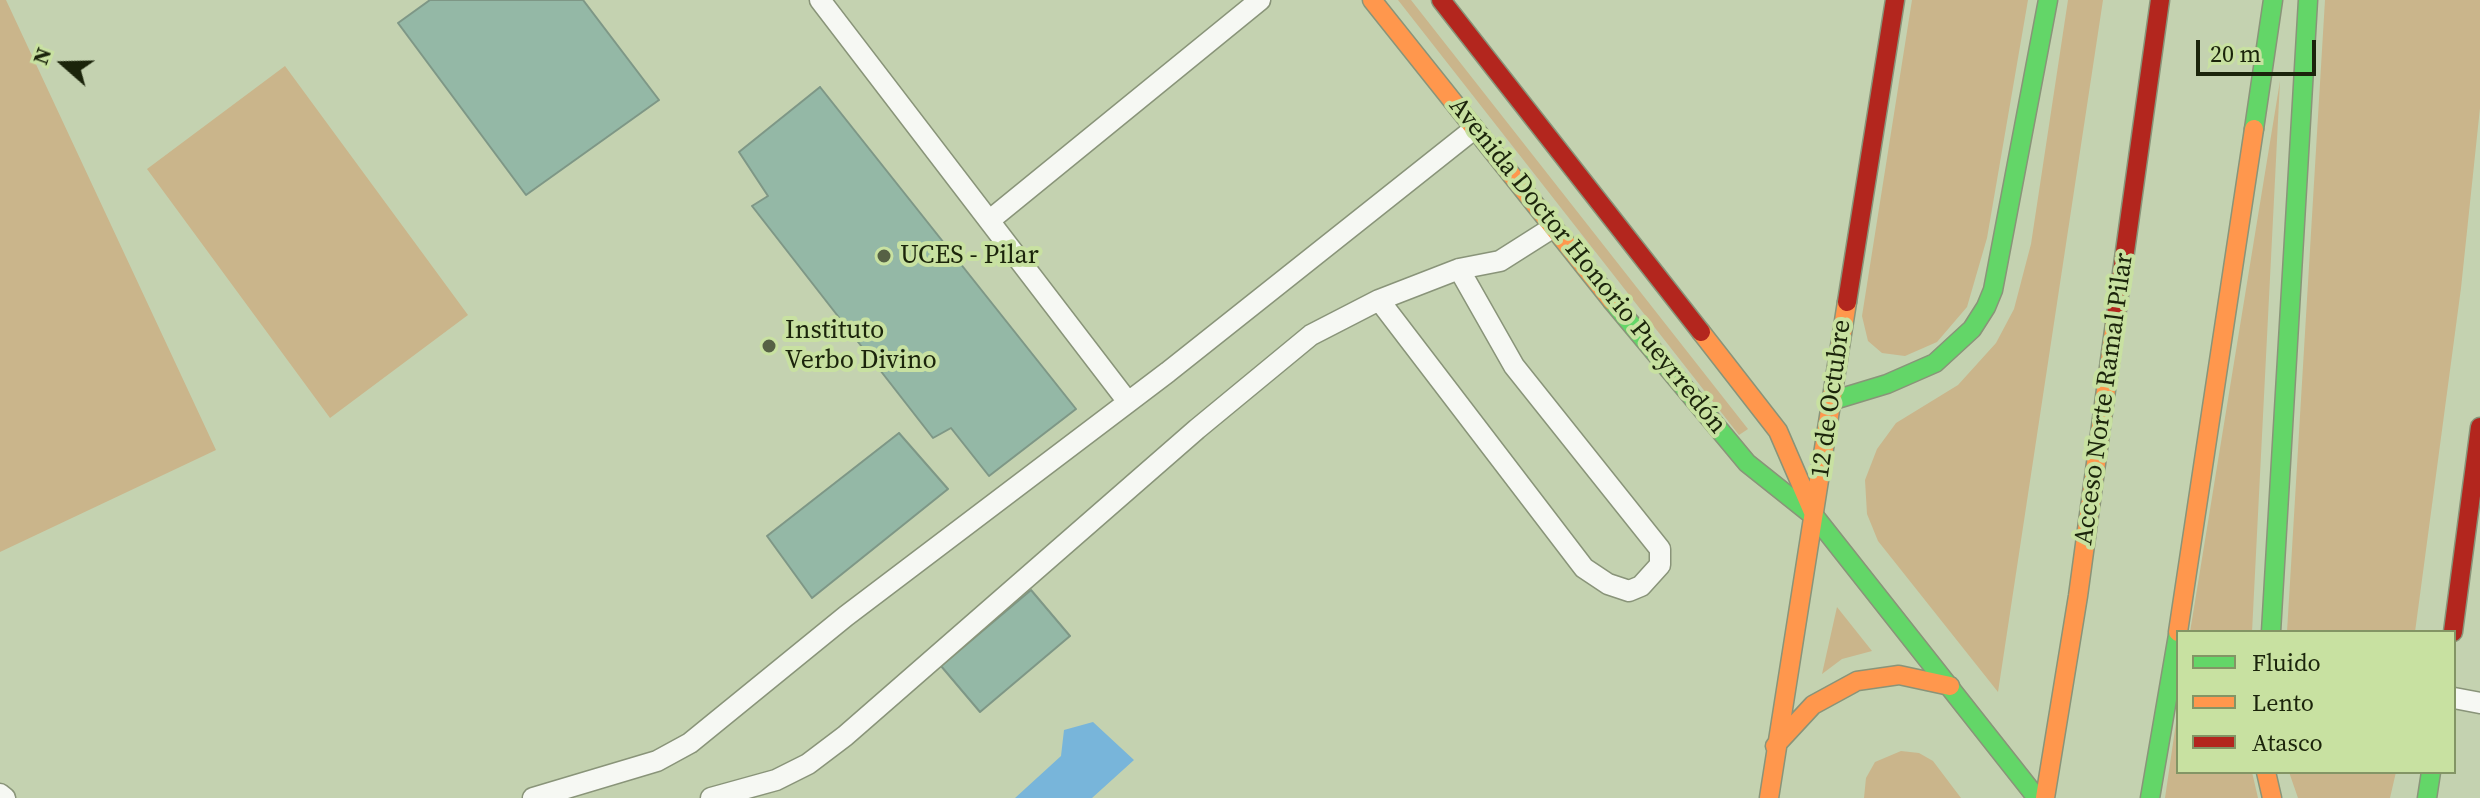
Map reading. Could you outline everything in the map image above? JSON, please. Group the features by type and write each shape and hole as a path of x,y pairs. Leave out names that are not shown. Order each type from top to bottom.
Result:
{"main road":[{"name":"Avenida Doctor Honorio Pueyrredón","path":"1372,0 1552,228 1747,463 1816,518 2037,798"},
{"name":"Avenida Doctor Honorio Pueyrredón","path":"1441,0 1778,431 1816,518"},
{"name":"12 de Octubre","path":"1769,798 1775,746 1816,518 1831,401 1895,0"},
{"path":"1831,401 1887,384 1935,363 1972,329 1986,307 1993,290 2048,0"},
{"name":"Acceso Norte Ramal Pilar","path":"2045,798 2078,596 2160,0"},
{"path":"2178,630 2273,0"},
{"path":"2271,630 2299,106 2308,0"},
{"path":"2453,630 2479,439"},
{"path":"2150,798 2176,646"},
{"path":"1775,746 1813,705 1857,681 1899,675 1950,686"},
{"path":"2266,774 2272,798"},
{"path":"2427,798 2431,774"}],"lane":[{"path":"820,0 1128,402"},
{"path":"990,220 1260,0"},
{"path":"533,798 657,761 690,743 846,616 1128,402 1474,129"},
{"path":"711,798 776,780 808,764 1299,344 1337,319 1379,300 1459,269 1500,261 1552,228"},
{"path":"1379,300 1584,568 1608,584 1629,591 1641,586 1660,565 1660,549 1514,366 1459,269"},
{"path":"2456,633 2480,635"},
{"path":"2456,698 2480,703"},
{"path":"0,794 5,798"}],"shaded area":[{"path":"0,0 6,0 216,450 0,552"},
{"path":"1398,0 1411,0 1748,429 1739,435"},
{"path":"1912,0 2028,0 1987,238 1967,307 1937,342 1905,356 1882,353 1868,341 1862,316"},
{"path":"2068,0 2103,0 1998,692 1878,541 1867,514 1865,480 1877,449 1896,423 1958,385 1996,343 2014,309 2031,244"},
{"path":"2325,0 2480,0 2480,108 2461,288 2415,630 2287,630"},
{"path":"285,66 468,315 330,418 147,169"},
{"path":"2280,81 2252,630 2190,630"},
{"path":"1837,607 1872,651 1842,659 1822,674"},
{"path":"2176,723 2176,774 2252,774 2258,798 2165,798"},
{"path":"1901,751 1919,753 1933,761 1961,798 1864,798 1866,778 1875,762"},
{"path":"2290,774 2396,774 2390,798 2298,798"}],"water":[{"path":"1093,722 1134,760 1092,798 1015,798 1061,756 1064,730"}],"building":[{"path":"430,0 583,0 659,100 526,195 398,23"},
{"path":"820,87 1076,409 989,476 951,428 933,438 752,206 768,196 739,152"},
{"path":"899,433 948,489 812,598 767,536"},
{"path":"1031,590 1070,636 980,712 941,666"}],"traffic: fast":[{"path":"1831,401 1887,384 1935,363 1972,329 1986,307 1993,290 2048,0"},
{"path":"2254,129 2273,0"},
{"path":"2271,630 2308,0"},
{"path":"1612,301 1747,463 1816,518 2037,798"},
{"path":"2150,798 2176,647"},
{"path":"2427,798 2431,774"}],"traffic: slow":[{"path":"1372,0 1612,301"},
{"path":"2178,630 2254,129"},
{"path":"1769,798 1847,302"},
{"path":"2045,798 2078,596 2116,316"},
{"path":"1701,332 1778,431 1813,512"},
{"path":"1775,746 1813,705 1857,681 1899,675 1950,686"},
{"path":"2266,774 2272,798"}],"traffic: jam":[{"path":"1441,0 1701,332"},
{"path":"1847,302 1895,0"},
{"path":"2116,316 2160,0"},
{"path":"2453,630 2480,427"}],"place":[{"name":"UCES - Pilar","path":"884,256"},
{"name":"Instituto Verbo Divino","path":"769,346"}]}
